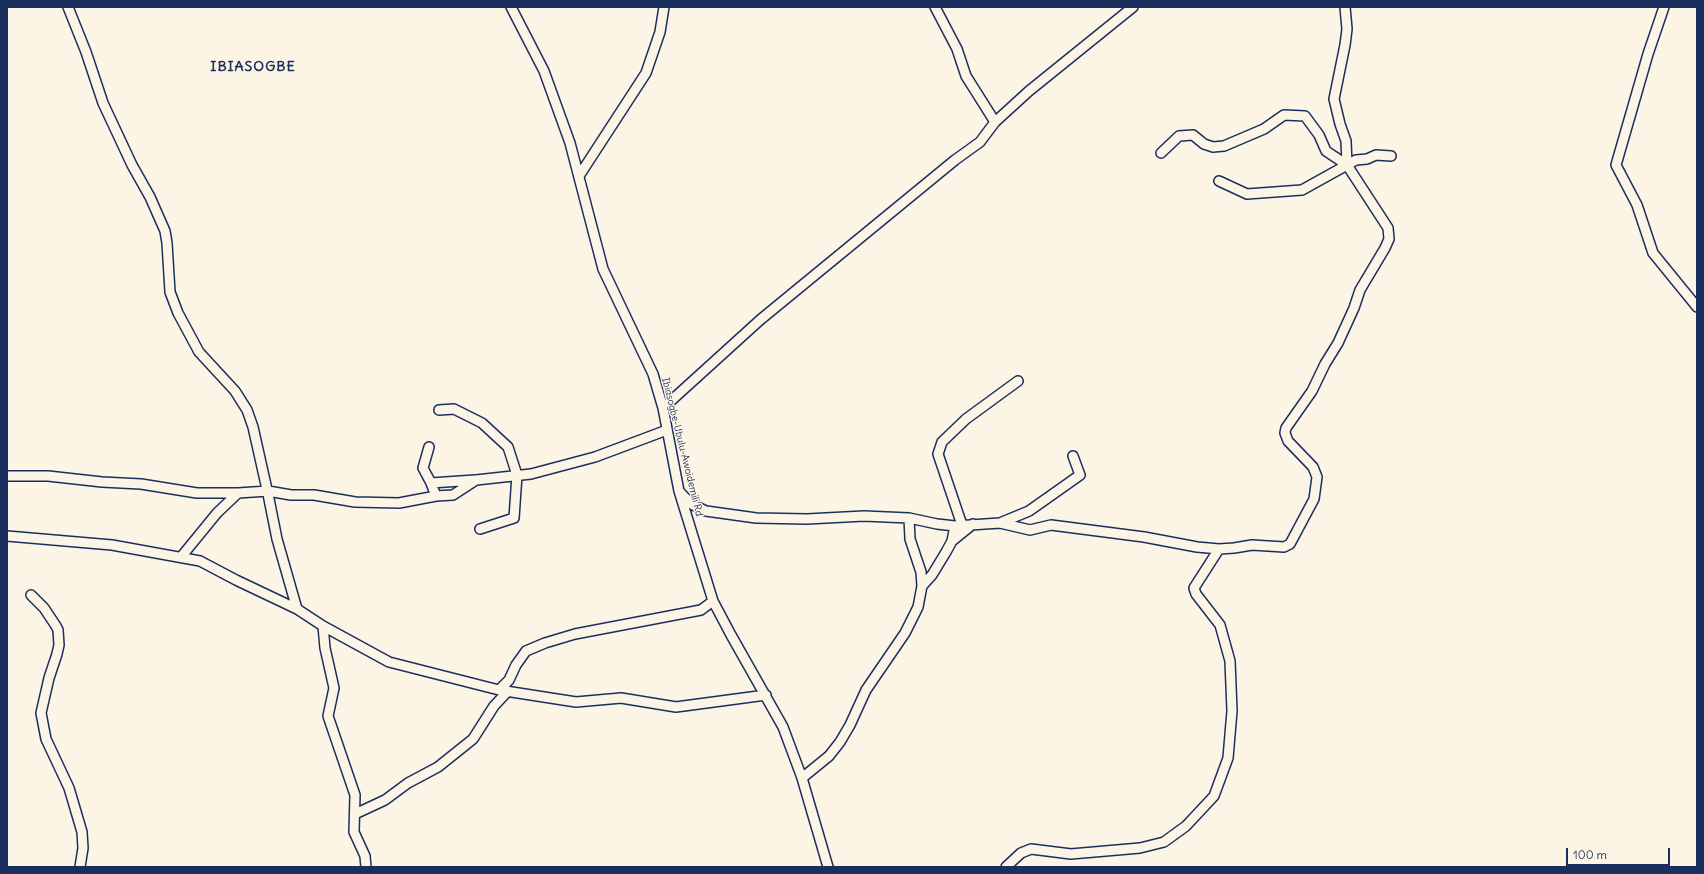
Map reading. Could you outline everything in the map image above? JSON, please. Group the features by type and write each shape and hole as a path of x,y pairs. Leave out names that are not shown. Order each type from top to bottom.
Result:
{"street":[{"path":"68,7 86,52 103,103 132,165 150,197 165,231 170,292 174,304 199,352 235,391 247,410 253,427 268,491 277,539 297,610"},
{"name":"Ibiasogbe-Ubulu-Awoidemili Rd","path":"511,7 544,71 570,143 603,269 653,374 663,408 679,491 714,601 783,727 802,778 828,867"},
{"path":"579,176 646,73 660,32 664,7"},
{"path":"935,7 957,49 966,76 995,122"},
{"path":"663,408 760,320 955,160 980,142 995,122 1029,91 1133,7"},
{"path":"1345,7 1345,45 1334,99 1346,141 1347,165"},
{"path":"1664,7 1648,54 1616,165 1637,205 1653,253 1697,307"},
{"path":"686,516 697,510 702,510 756,518 807,519 864,516 909,518 937,524 958,526 1000,523 1030,530 1050,525 1144,537 1198,547 1219,549 1252,545 1277,547 1288,546 1292,542 1314,499 1317,474 1313,467 1288,441 1285,433 1286,428 1312,391 1325,364 1338,343 1354,308 1360,290 1385,248 1389,238 1388,228 1347,165 1326,151 1319,135 1305,116 1284,115 1264,129 1224,146 1213,147 1204,144 1193,135 1178,136 1161,153"},
{"path":"1219,181 1247,194 1302,190 1356,160 1376,155 1391,156"},
{"path":"922,586 932,575 952,541 958,526 938,454 942,442 966,419 1018,381"},
{"path":"439,410 454,409 482,423 508,447 517,475 514,518 480,529"},
{"path":"431,483 531,474 595,457 667,430"},
{"path":"429,448 423,468 436,496"},
{"path":"1000,523 1029,511 1080,475 1073,456"},
{"path":"7,476 48,476 102,482 141,484 197,493 268,491 291,495 314,495 354,502 399,503 436,496 453,495 476,480"},
{"path":"679,491 691,504 702,510"},
{"path":"181,557 217,513 238,493"},
{"path":"802,778 829,756 840,742 850,725 866,690 905,632 918,607 922,586 921,572 910,539 909,518"},
{"path":"952,541 974,524"},
{"path":"7,536 112,545 200,561 297,610 389,662 504,690 576,702 621,698 676,707 766,695"},
{"path":"1006,867 1021,853 1031,849 1071,854 1140,848 1164,842 1186,826 1214,796 1228,758 1232,711 1230,660 1220,625 1196,594 1194,588 1219,549"},
{"path":"31,595 44,608 58,630 59,645 49,678 41,713 46,739 69,788 82,832 83,848 80,867"},
{"path":"355,814 385,800 408,782 438,767 473,739 510,680 516,665 526,651 545,643 575,634 701,610 714,601"},
{"path":"323,626 325,648 334,688 328,716 355,795 354,832 365,856 366,867"}],"district":[{"name":"IBIASOGBE","path":"253,67"}]}
